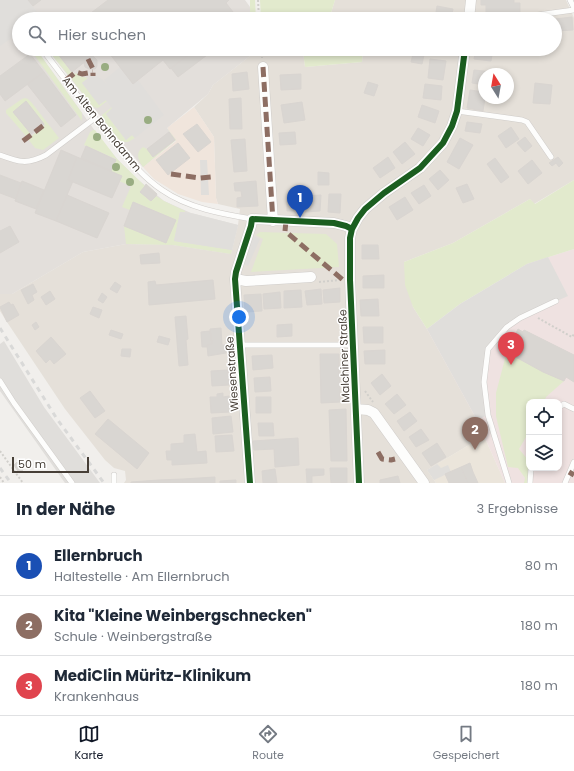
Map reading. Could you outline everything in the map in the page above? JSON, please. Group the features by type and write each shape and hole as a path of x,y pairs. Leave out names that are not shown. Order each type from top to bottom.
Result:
{"street":[{"path":"470,12 471,0"},
{"path":"352,229 365,209 384,193 420,168 443,143 452,126 457,111 464,56"},
{"path":"263,67 273,221"},
{"name":"Am Alten Bahndamm","path":"252,219 334,223 352,229"},
{"name":"Wiesenstraße","path":"250,483 235,279 252,219"},
{"name":"Malchiner Straße","path":"352,229 349,248 359,483"},
{"path":"235,279 246,281 311,277"},
{"path":"356,409 368,410 374,413 424,483"}],"lane":[{"path":"554,12 574,9 570,0"},
{"name":"Am Alten Bahndamm","path":"47,56 95,118 139,170 162,190 177,198 210,210 252,219"},
{"path":"457,111 527,122 552,157"},
{"path":"0,155 20,162 37,160 46,155 95,118"},
{"path":"509,483 488,415 484,382 488,349 507,327 530,313 556,301"},
{"path":"240,345 354,345"},
{"path":"0,381 14,403 72,483"},
{"path":"562,405 564,404 574,409"},
{"path":"565,483 574,462"},
{"path":"530,483 531,471"},
{"path":"114,475 114,483"}],"path":[{"path":"258,0 259,12"},
{"path":"311,277 314,282 350,280"},
{"path":"530,313 572,337 574,334"},
{"path":"363,388 376,407"},
{"path":"0,451 24,483"},
{"path":"0,477 4,483"}],"shaded area":[{"path":"0,0 245,0 250,7 250,12 12,12 12,56 41,56 103,142 136,178 164,201 191,213 238,225 231,254 173,245 126,244 83,252 12,294 0,294"},
{"path":"0,0 28,0 37,12 12,12 12,38 0,46"},
{"path":"335,0 566,0 574,18 574,180 534,204 530,199 453,243 404,262 413,307 427,329 477,420 484,436 427,470 436,483 124,483 126,480 125,471 114,468 105,460 65,409 7,322 0,311 0,294 12,294 83,252 126,244 173,245 231,254 240,209 218,204 216,198 214,137 194,107 208,94 213,85 250,56 304,56 305,67 362,62 362,56 562,56 562,12 331,12"},
{"path":"53,56 250,56 213,85 208,94 167,128 176,140 143,167 121,142"},
{"path":"120,67 133,83 138,80 164,115 135,138 132,135 126,140 106,114 112,108 106,100 99,105 82,83 94,75 102,79 109,87 104,80"},
{"path":"194,107 214,137 216,198 218,204 202,202 178,194 154,179 143,167 176,141 167,128"},
{"path":"200,160 207,160 209,195 201,195"},
{"path":"180,212 191,213 238,225 232,250 174,241"},
{"path":"254,236 260,239 248,266 243,264 248,246"},
{"path":"574,249 574,483 505,483 477,420 427,329 527,264"},
{"path":"548,257 568,296 530,313 507,327 488,349 484,382 488,415 477,420 427,329 460,304 527,264"},
{"path":"4,341 44,407 100,483 65,483 0,391 0,344"},
{"path":"484,436 505,483 436,483 427,470"},
{"path":"437,464 441,468 448,465 451,472 434,480 427,470"}],"green space":[{"path":"250,0 255,0 256,12 250,12"},
{"path":"260,0 335,0 331,12 261,12"},
{"path":"35,56 41,56 82,113 82,121"},
{"path":"53,56 59,56 72,73 69,76"},
{"path":"304,56 362,56 362,62 305,67"},
{"path":"76,73 79,76 88,78 82,83 99,105 106,100 107,101 98,108 93,107 70,77"},
{"path":"25,98 32,103 59,138 43,150 35,148 28,139 45,125 26,102 13,112 30,133 26,136 6,113 6,110"},
{"path":"112,107 113,109 106,114 126,140 132,135 135,138 128,142 121,142 102,118 102,115"},
{"path":"167,128 176,140 143,167 138,157 140,149 143,147 147,149 153,157 175,140"},
{"path":"95,130 117,159 145,186 140,192 150,201 156,196 185,211 180,212 174,241 232,250 231,254 173,245 126,244 124,226 166,243 176,220 134,202 130,210 122,207 131,186 119,181 121,176 111,171 116,159 84,145 90,132"},
{"path":"574,180 574,249 527,264 460,304 427,329 413,307 405,285 404,262 453,243 530,199 535,204"},
{"path":"260,232 326,234 337,244 339,267 251,272 263,239 256,235"},
{"path":"507,351 564,381 545,399 526,399 526,437 519,449 526,457 526,471 529,471 528,483 524,483 525,478 518,468 508,467 496,416 496,393"}],"building":[{"path":"28,0 41,0 33,6"},
{"path":"108,0 229,0 226,3 233,12 92,12"},
{"path":"481,0 514,0 514,3 520,3 520,12 486,12 486,5 481,5"},
{"path":"437,6 453,9 452,12 436,12"},
{"path":"572,17 573,30 562,31 562,18"},
{"path":"27,56 32,56 44,72 5,101 0,94 0,76"},
{"path":"59,56 92,56 72,72"},
{"path":"93,56 97,60 97,66 95,69 85,67 84,63"},
{"path":"111,56 187,56 170,69 163,60 133,84"},
{"path":"187,56 206,56 178,77 171,68"},
{"path":"412,56 424,56 422,64 411,62"},
{"path":"475,56 492,56 491,61 474,59"},
{"path":"430,59 446,61 443,80 428,78"},
{"path":"474,70 478,70 478,84 472,83"},
{"path":"44,72 76,115 61,127 27,84"},
{"path":"247,72 249,89 233,91 232,74"},
{"path":"301,74 301,89 281,90 280,75"},
{"path":"368,82 378,85 374,96 364,93"},
{"path":"535,83 552,85 550,104 533,103"},
{"path":"425,84 442,86 441,100 423,98"},
{"path":"470,90 478,91 478,104 484,104 483,111 467,108"},
{"path":"241,98 242,129 230,129 229,99"},
{"path":"26,101 44,124 31,134 13,112"},
{"path":"302,102 305,120 284,123 281,105"},
{"path":"422,105 439,111 435,123 418,117"},
{"path":"467,122 482,124 480,133 465,131"},
{"path":"197,124 211,142 198,152 183,134"},
{"path":"511,127 519,139 506,148 498,136"},
{"path":"418,128 430,135 423,146 411,139"},
{"path":"169,132 175,140 153,157 147,149"},
{"path":"295,132 296,144 280,145 279,133"},
{"path":"525,137 532,146 525,152 517,143"},
{"path":"460,138 473,145 459,169 447,162"},
{"path":"245,139 247,171 234,172 231,140"},
{"path":"405,142 415,154 402,164 393,152"},
{"path":"178,143 190,158 168,175 156,160"},
{"path":"86,146 116,160 111,171 81,158"},
{"path":"61,150 77,157 68,180 73,181 56,221 35,213"},
{"path":"77,157 122,176 112,198 68,180"},
{"path":"388,157 395,168 380,178 373,168"},
{"path":"558,157 563,163 559,167 556,163 552,166 549,163"},
{"path":"495,158 509,177 501,183 487,164"},
{"path":"532,160 542,173 528,184 518,171"},
{"path":"440,170 449,180 438,190 429,179"},
{"path":"318,172 329,173 329,185 318,185"},
{"path":"0,175 21,183 16,199 0,193"},
{"path":"22,181 44,190 36,209 15,201"},
{"path":"256,181 258,206 237,207 237,198 242,197 241,191 235,191 234,183"},
{"path":"146,184 157,194 156,196 145,186"},
{"path":"467,184 474,199 463,203 456,188"},
{"path":"424,185 431,196 419,204 411,193"},
{"path":"145,186 156,196 151,201 140,192"},
{"path":"329,194 341,194 340,213 328,212"},
{"path":"67,195 109,213 97,238 56,221"},
{"path":"300,195 300,211 287,211 287,196"},
{"path":"321,195 320,211 305,212 306,196"},
{"path":"405,197 413,210 397,220 389,207"},
{"path":"133,202 176,220 166,243 124,226"},
{"path":"10,226 19,242 0,253 0,231"},
{"path":"362,245 378,245 379,259 362,259"},
{"path":"159,253 160,263 141,264 140,255"},
{"path":"384,275 384,288 363,288 363,276"},
{"path":"213,280 215,299 149,305 148,282 155,281 156,285"},
{"path":"115,282 121,286 117,293 110,289"},
{"path":"33,284 37,292 32,295 34,300 28,304 21,290"},
{"path":"340,288 340,302 324,303 323,290"},
{"path":"321,289 322,304 307,305 305,291"},
{"path":"301,290 302,307 284,308 284,291"},
{"path":"50,291 55,299 46,305 41,297"},
{"path":"280,292 281,308 264,309 263,294"},
{"path":"102,293 107,297 103,303 98,300"},
{"path":"261,294 262,311 245,312 244,295"},
{"path":"378,299 379,316 361,316 360,300"},
{"path":"9,302 11,305 13,304 19,315 7,322 0,307"},
{"path":"93,307 102,310 99,318 90,314"},
{"path":"186,316 188,365 179,366 175,317"},
{"path":"36,322 39,327 35,330 32,325"},
{"path":"292,324 292,336 277,337 277,325"},
{"path":"363,327 383,327 383,343 364,343"},
{"path":"221,328 222,345 226,345 226,353 208,356 207,345 212,344 210,329"},
{"path":"518,329 523,332 524,330 574,355 574,382 566,377 564,381 543,372 507,351"},
{"path":"111,330 123,334 121,339 109,335"},
{"path":"210,331 212,344 207,345 207,347 202,347 201,332"},
{"path":"159,336 170,339 168,345 157,342"},
{"path":"51,337 66,354 54,364 50,359 46,363 36,351"},
{"path":"122,349 131,349 130,357 121,356"},
{"path":"385,350 385,364 365,364 364,351"},
{"path":"320,354 339,354 340,402 321,403"},
{"path":"272,355 273,368 253,370 252,356"},
{"path":"228,370 229,385 212,386 211,371"},
{"path":"382,374 391,386 380,395 371,383"},
{"path":"270,377 271,391 255,392 254,378"},
{"path":"90,391 105,411 95,418 80,398"},
{"path":"223,393 223,397 229,396 230,412 211,413 210,397 217,397 217,394"},
{"path":"397,394 406,405 394,414 385,404"},
{"path":"256,397 271,397 271,413 256,413"},
{"path":"346,409 347,461 331,461 329,410"},
{"path":"410,412 417,421 404,431 397,421"},
{"path":"231,416 233,432 213,434 212,418"},
{"path":"108,419 149,453 137,469 95,434"},
{"path":"258,423 273,423 274,436 259,436"},
{"path":"421,429 429,440 416,447 409,437"},
{"path":"195,434 197,452 206,451 207,463 172,465 172,460 167,460 166,451 171,451 171,444 184,443 184,435"},
{"path":"232,435 234,451 216,452 215,436"},
{"path":"298,438 299,465 275,467 274,449 254,450 253,441"},
{"path":"437,443 446,457 431,466 422,453"},
{"path":"17,462 23,470 19,473 14,465"},
{"path":"470,463 478,483 468,483 461,467"},
{"path":"461,467 468,483 449,483 445,474"},
{"path":"330,468 347,468 347,483 331,483"},
{"path":"275,469 277,483 263,483 262,471"},
{"path":"306,469 324,469 324,475 312,476 312,483 307,483"},
{"path":"398,476 400,483 380,483 380,480"},
{"path":"215,477 215,483 183,483 183,479"},
{"path":"183,479 183,483 159,483 159,480"},
{"path":"159,480 159,483 131,483 131,482"},
{"path":"236,480 236,483 220,483 220,481"}],"railway":[{"path":"0,328 57,419 104,483"},
{"path":"0,468 11,483"}],"marked path":[{"path":"88,59 93,69 93,76"},
{"path":"263,67 273,221"},
{"path":"66,80 76,72 82,74 93,72"},
{"path":"23,141 44,125"},
{"path":"171,174 200,178 211,177"},
{"path":"286,221 285,231 343,280"},
{"path":"378,452 382,459 395,459"},
{"path":"569,472 574,475"}],"cycle path":[{"path":"359,483 350,280 350,238 352,229 365,209 384,193 420,168 443,143 452,126 457,111 464,56"},
{"path":"250,483 235,279 252,219 334,223 352,229"}],"place":[{"name":"Ellernbruch","path":"300,218"},
{"name":"MediClin Müritz-Klinikum","path":"511,365"},
{"name":"Kita \"Kleine Weinbergschnecken\"","path":"475,450"}]}
